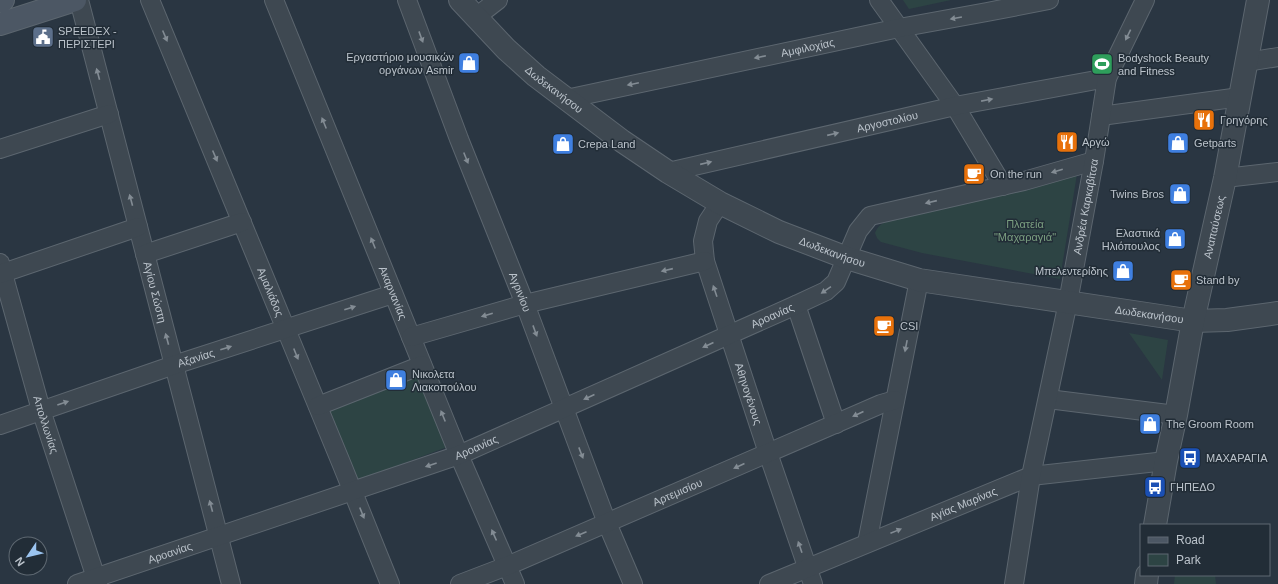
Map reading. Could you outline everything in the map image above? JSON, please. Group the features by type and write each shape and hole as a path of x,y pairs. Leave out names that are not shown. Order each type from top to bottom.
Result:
{"main road":[{"path":"0,24 75,0"}],"street":[{"name":"Αγίου Σώστη","path":"79,0 231,584"},
{"name":"Αμαλιάδος","path":"150,0 390,584"},
{"name":"Ακαρνανίας","path":"274,0 459,455 515,584"},
{"name":"Αγρινίου","path":"407,0 459,139 525,304 607,523 633,584"},
{"name":"Δωδεκανήσου","path":"460,0 506,49 536,76 622,140 668,172 720,203 779,232 847,258 919,280 1193,321 1227,320 1278,313"},
{"path":"476,17 498,0"},
{"path":"879,0 955,106 1003,186"},
{"name":"Αμφιλοχίας","path":"566,98 899,28 985,6 1049,0"},
{"name":"Ανδρέα Καρκαβίτσα","path":"1014,584 1031,476 1068,302 1094,161 1107,78 1145,0"},
{"name":"Αναπαύσεως","path":"1156,524 1166,461 1193,321 1225,178 1235,97 1247,62 1258,0"},
{"path":"1247,62 1278,57"},
{"name":"Αργοστολίου","path":"668,172 955,106 1107,78"},
{"path":"1101,116 1235,97"},
{"path":"0,149 109,114"},
{"name":"Αροανίας","path":"77,584 97,581 219,536 459,455 796,305 826,291 836,282 858,231 870,216 1003,186 1094,161"},
{"path":"1225,178 1278,172"},
{"name":"Αθηνογένους","path":"720,203 708,221 703,241 705,261 810,576"},
{"path":"145,254 242,222"},
{"path":"1,270 138,227"},
{"path":"411,337 525,304 705,261"},
{"name":"Απολλωνίας","path":"1,270 41,410 97,581"},
{"path":"867,543 919,280"},
{"name":"Αξανίας","path":"0,425 174,365 393,294"},
{"path":"796,305 836,424"},
{"path":"318,406 422,365"},
{"path":"1048,399 1176,415"},
{"name":"Αρτεμισίου","path":"460,584 507,566 881,404 895,400"},
{"name":"Αγίας Μαρίνας","path":"769,584 810,576 867,543 1031,476 1166,461"}],"green space":[{"path":"903,0 951,0 909,9"},
{"name":"Πλατεία \"Μαχαραγιά\"","path":"1077,174 1060,279 922,253 881,242 875,233 880,225 894,219"},
{"path":"1129,333 1168,340 1162,380"},
{"path":"420,375 447,447 357,481 329,409"},
{"path":"1175,576 1215,576 1216,584 1174,584"}],"place":[{"name":"SPEEDEX - ΠΕΡΙΣΤΕΡΙ","path":"43,37"},
{"name":"Εργαστήριο μουσικών οργάνων Asmir","path":"469,63"},
{"name":"Bodyshock Beauty and Fitness","path":"1102,64"},
{"name":"Γρηγόρης","path":"1204,120"},
{"name":"Αργώ","path":"1067,142"},
{"name":"Getparts","path":"1178,143"},
{"name":"Crepa Land","path":"563,144"},
{"name":"On the run","path":"974,174"},
{"name":"Twins Bros","path":"1180,194"},
{"name":"Ελαστικά Ηλιόπουλος","path":"1175,239"},
{"name":"Μπελεντερίδης","path":"1123,271"},
{"name":"Stand by","path":"1181,280"},
{"name":"CSI","path":"884,326"},
{"name":"Νικολετα Λιακοπούλου","path":"396,380"},
{"name":"The Groom Room","path":"1150,424"},
{"name":"ΜΑΧΑΡΑΓΙΑ","path":"1190,458"},
{"name":"ΓΗΠΕΔΟ","path":"1155,487"}]}
